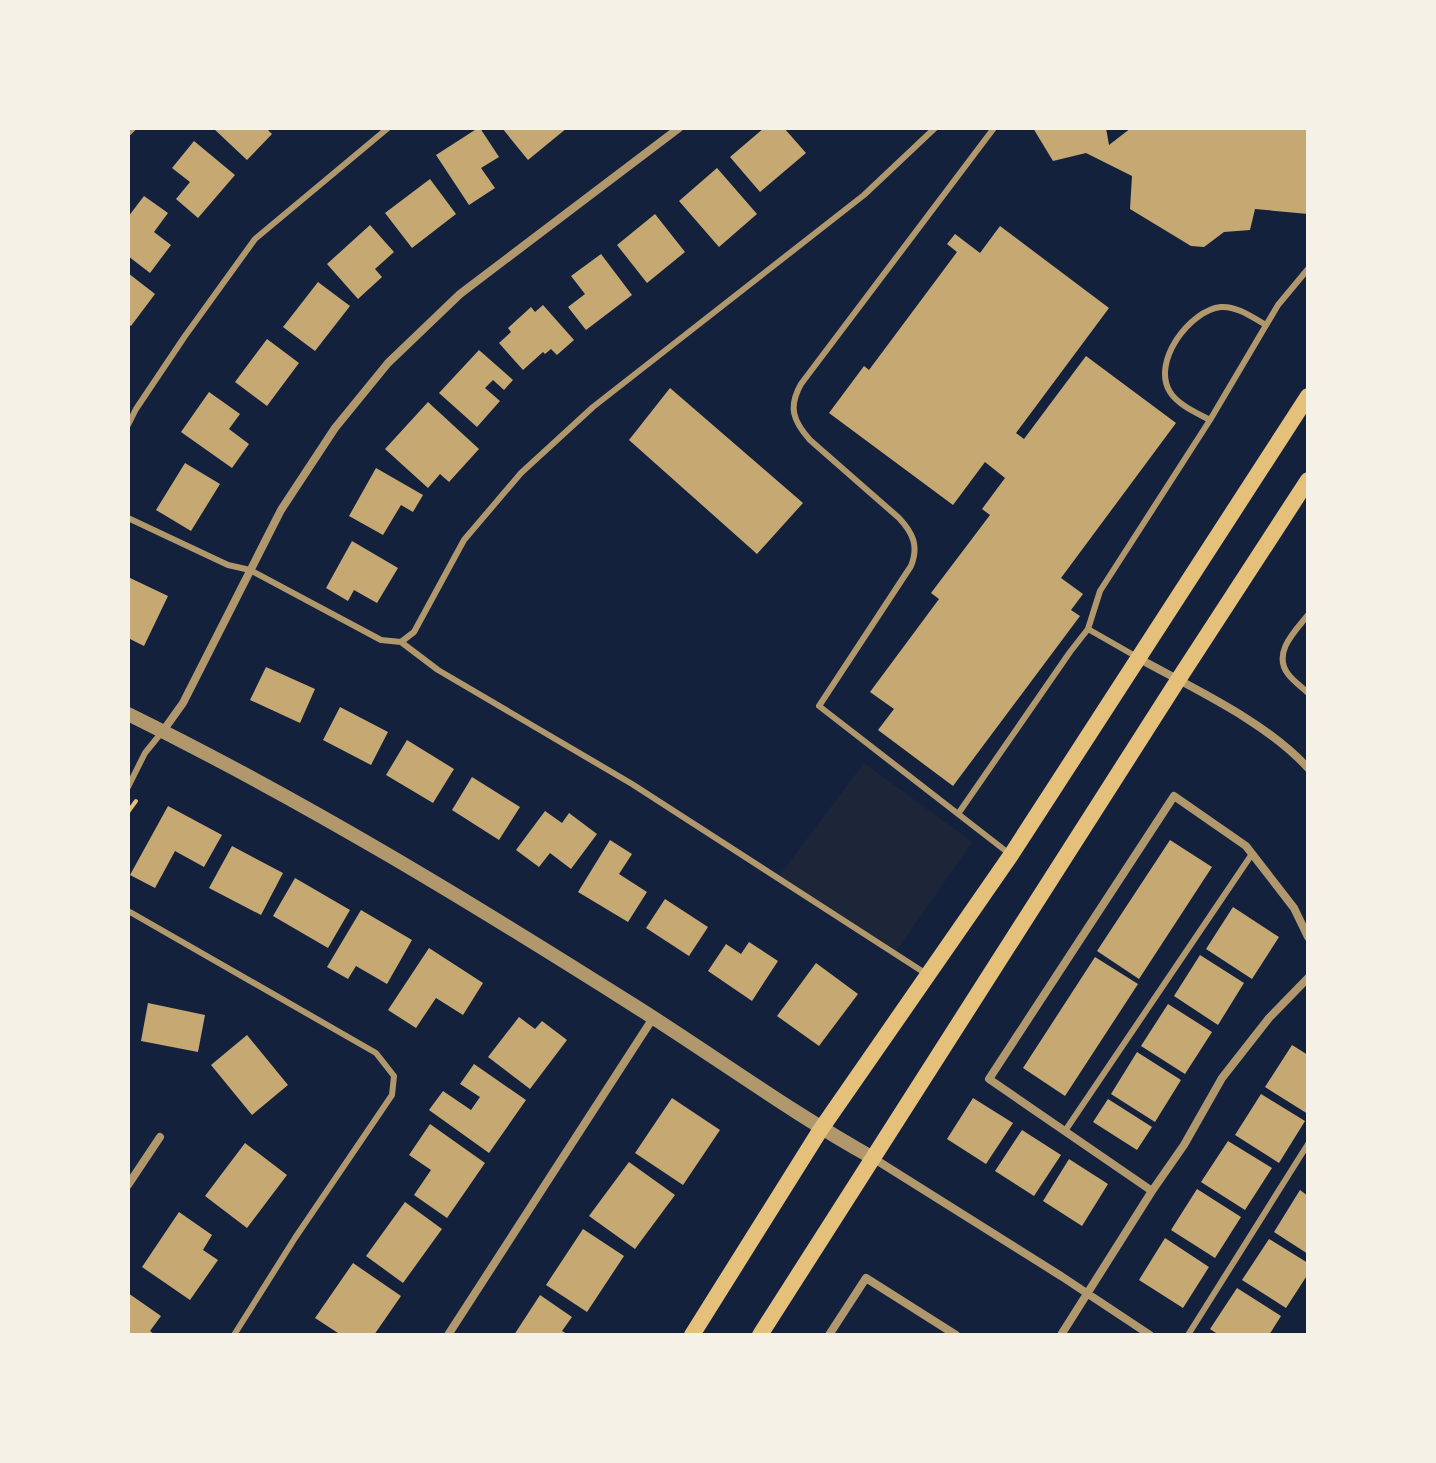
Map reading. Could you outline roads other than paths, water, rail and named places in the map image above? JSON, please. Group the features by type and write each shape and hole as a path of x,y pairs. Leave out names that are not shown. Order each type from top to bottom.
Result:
{"main road":[{"path":"692,1335 821,1129 1011,855 1308,396"},
{"path":"760,1335 1308,480"}],"street":[{"path":"163,731 183,703 281,510 335,428 388,363 460,294 679,128"},
{"path":"1137,657 1247,719 1296,755 1308,768"},
{"path":"128,714 334,823 493,917 821,1129 873,1158 1150,1335"},
{"path":"1152,1191 989,1079 1174,796 1246,846 1294,908 1308,937"},
{"path":"1061,1335 1184,1145 1222,1078 1269,1018 1308,978"},
{"path":"448,1335 653,1018"},
{"path":"128,1185 160,1137"},
{"path":"829,1335 866,1278 956,1335"}],"lane":[{"path":"128,425 185,336 255,239 388,128"},
{"path":"401,642 414,632 464,540 521,473 593,407 864,195 935,128"},
{"path":"994,128 801,384 793,406 800,429 899,518 910,530 915,542 911,566 819,706 1011,855"},
{"path":"958,814 1088,629 1100,591 1210,420 1278,305 1308,269"},
{"path":"1210,420 1170,393 1165,380 1166,366 1175,343 1195,318 1207,310 1223,307 1239,310 1266,325"},
{"path":"128,518 228,565 250,570 381,640 401,642 438,670 632,784 928,975"},
{"path":"1308,615 1288,640 1282,658 1287,673 1308,693"},
{"path":"1088,629 1137,657"},
{"path":"128,787 145,753 163,731"},
{"path":"1065,1131 1252,854"},
{"path":"128,913 376,1053 394,1076 392,1095 234,1335"},
{"path":"1188,1335 1308,1144"},
{"path":"935,1335 941,1326"}]}
